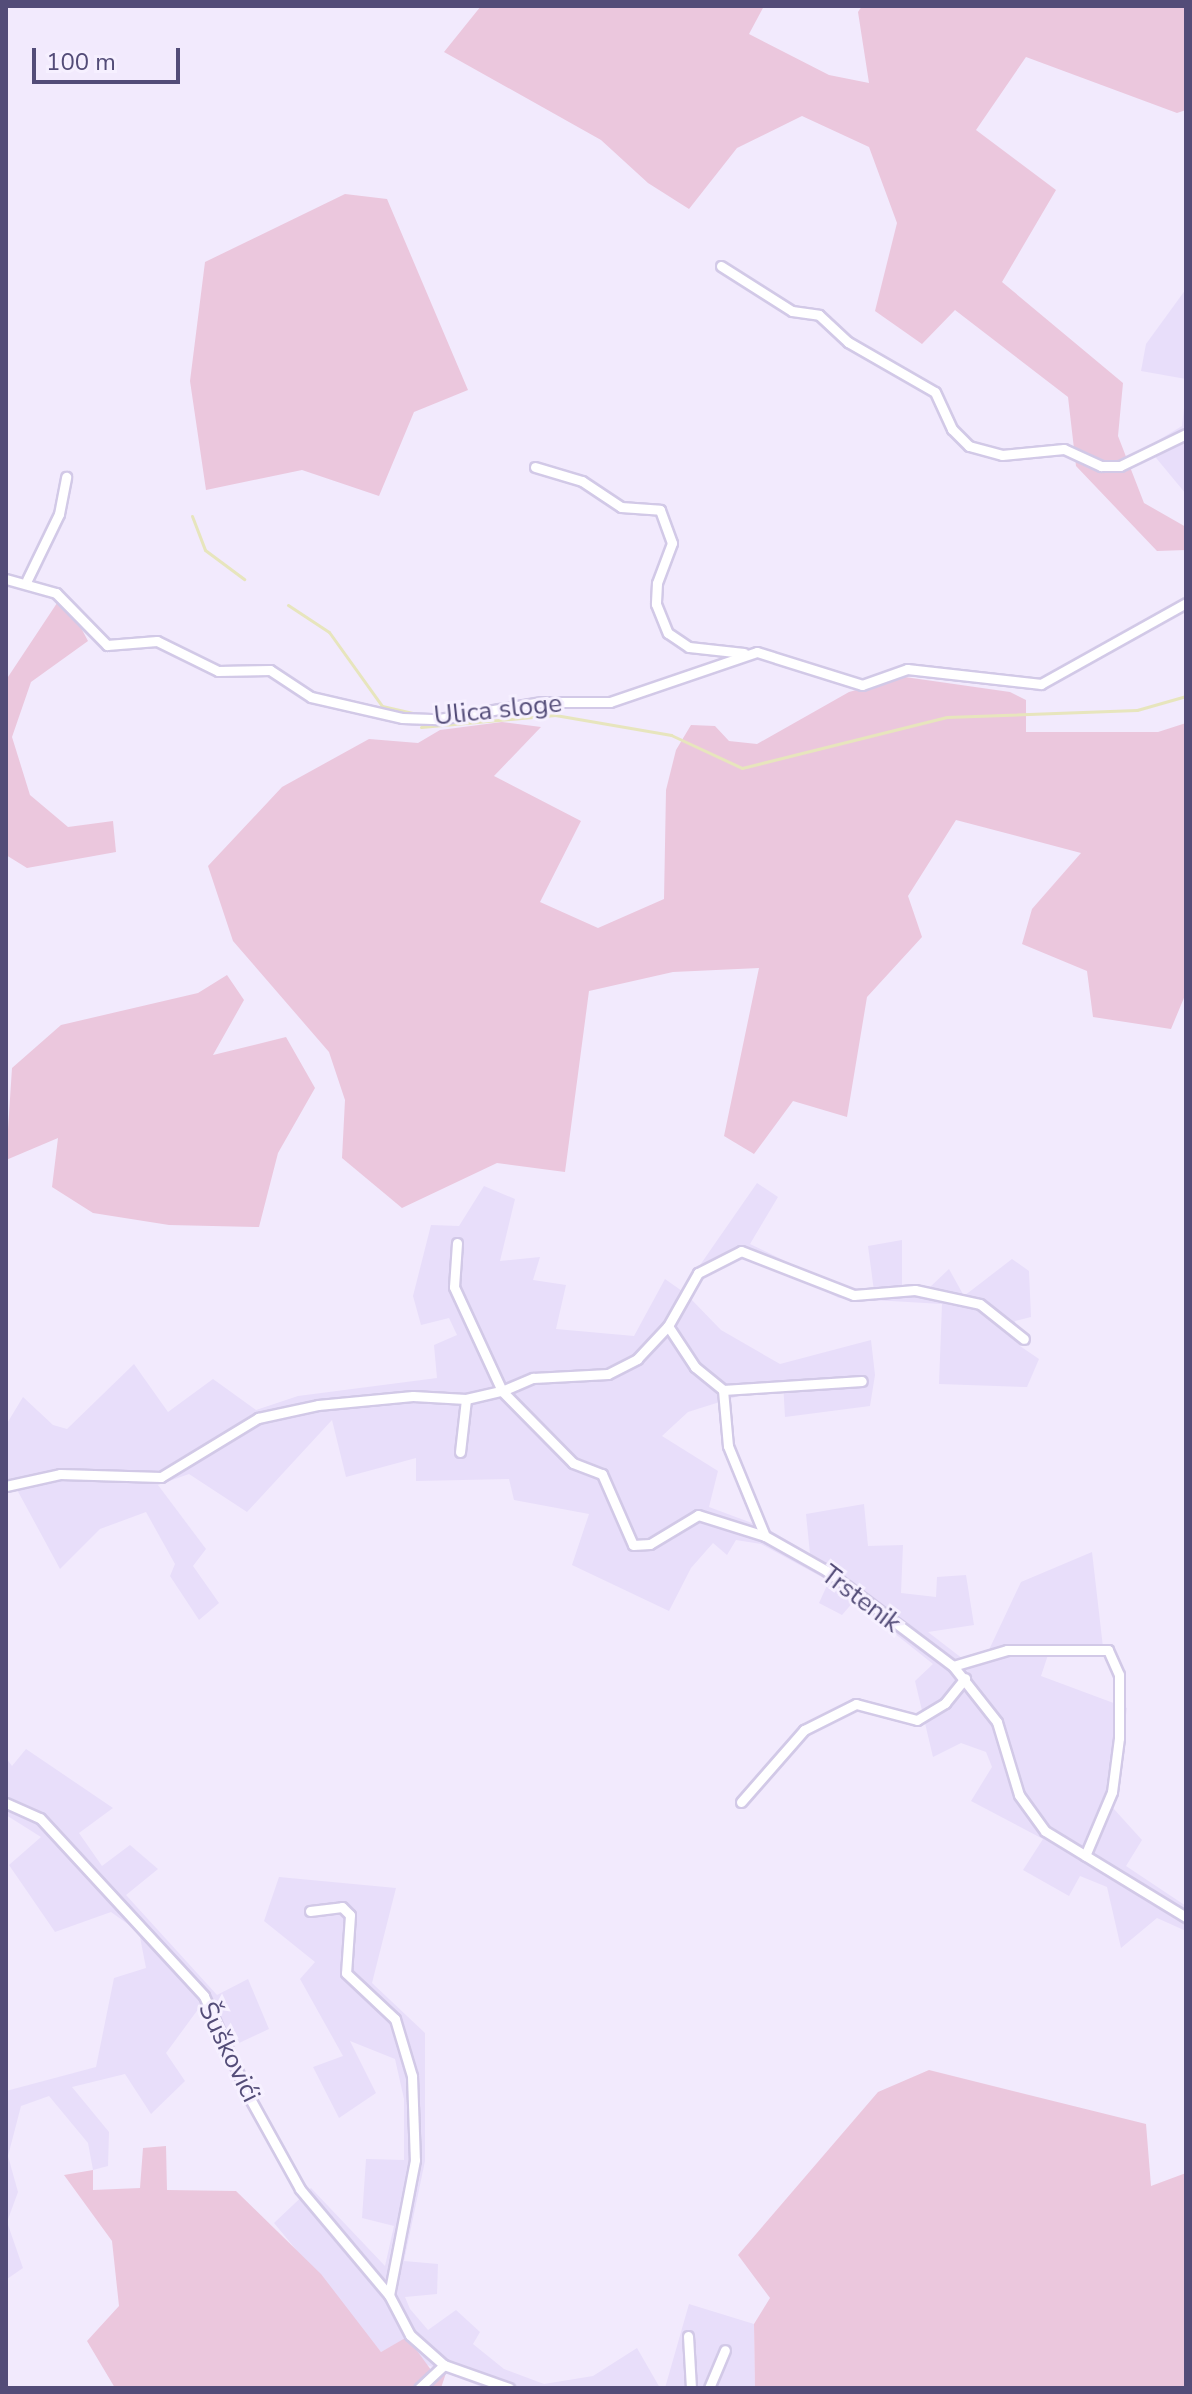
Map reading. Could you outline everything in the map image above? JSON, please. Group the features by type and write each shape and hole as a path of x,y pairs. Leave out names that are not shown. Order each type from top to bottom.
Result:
{"street":[{"path":"721,266 792,311 819,315 848,342 922,383 944,404 952,429 969,446 1002,455 1064,449 1101,466 1120,466 1186,434"},
{"path":"535,467 582,481 621,507 660,510 672,532 657,583 656,604 668,633 689,647 744,653 862,685 907,669 1041,684 1186,603"},
{"path":"27,580 59,514 66,477"},
{"name":"Ulica sloge","path":"6,579 27,580 56,593 107,645 147,639 218,671 261,667 311,697 402,718 494,715 542,702 610,702 744,653"},
{"name":"Trstenik","path":"457,1243 454,1287 502,1391 573,1463 602,1474 633,1545 650,1544 698,1515 765,1536 827,1571 965,1678 997,1722 1028,1813 1085,1856 1186,1917"},
{"path":"6,1486 60,1474 161,1477 258,1418 371,1397 466,1399 502,1391 533,1378 608,1374 637,1359 668,1326 698,1273 741,1251 854,1295 915,1290 980,1304 1024,1339"},
{"path":"668,1326 695,1367 723,1390 862,1381"},
{"path":"723,1390 728,1446 765,1536"},
{"path":"460,1452 466,1399"},
{"path":"953,1666 1007,1650 1108,1650 1119,1675 1119,1738 1112,1792 1085,1856"},
{"path":"741,1802 804,1730 856,1704 917,1720 945,1703 965,1678"},
{"name":"Šuškovići","path":"6,1803 40,1818 204,1996 248,2095 300,2189 389,2295 410,2335 444,2365"},
{"path":"310,1911 342,1907 350,1915 346,1973 395,2019 412,2076 415,2160 389,2295"},
{"path":"688,2336 691,2388"},
{"path":"709,2388 725,2350"},
{"path":"419,2388 444,2365 509,2388"}],"shaded area":[{"path":"481,6 764,6 749,34 829,75 869,83 858,12 862,6 1186,6 1186,110 1177,113 1026,57 976,130 1056,190 1002,282 1123,383 1118,436 1144,503 1186,527 1186,550 1157,551 1076,466 1068,397 955,310 922,344 875,311 897,223 869,147 802,116 737,148 689,209 648,183 601,140 444,52"},
{"path":"345,194 387,199 468,390 414,412 379,496 302,470 206,490 190,381 205,262"},
{"path":"1186,289 1186,379 1141,371 1146,344"},
{"path":"1186,389 1186,494 1147,447 1182,426"},
{"path":"63,594 88,641 31,682 12,737 30,795 68,827 113,821 116,852 27,868 6,855 6,680"},
{"path":"905,677 1010,692 1026,700 1026,732 1158,732 1186,723 1186,993 1171,1029 1093,1017 1087,971 1022,944 1032,909 1081,853 956,820 908,896 922,937 867,997 847,1117 793,1101 754,1154 724,1136 759,968 673,972 589,991 565,1172 497,1163 402,1208 342,1158 345,1100 329,1052 233,941 208,866 282,787 369,739 418,743 440,730 502,722 541,727 494,776 581,821 540,902 598,928 664,899 666,790 676,750 691,725 715,726 729,741 757,744 849,692"},
{"path":"227,975 244,1000 213,1055 286,1037 315,1088 278,1153 259,1227 169,1225 93,1213 52,1187 58,1138 6,1160 12,1068 61,1025 198,993"},
{"path":"757,1183 778,1197 750,1244 839,1287 874,1291 868,1246 902,1240 902,1287 928,1289 949,1269 964,1296 1012,1259 1029,1271 1031,1317 1015,1321 1020,1346 1039,1359 1027,1387 939,1384 942,1304 839,1298 747,1253 701,1273 689,1297 721,1330 780,1364 871,1340 875,1375 870,1406 785,1417 783,1382 688,1412 662,1436 718,1471 709,1507 768,1529 810,1554 806,1514 864,1504 868,1546 903,1545 901,1593 936,1597 937,1577 966,1575 974,1625 928,1632 963,1659 987,1654 1021,1582 1092,1552 1104,1656 1048,1655 1041,1676 1127,1708 1113,1808 1142,1840 1126,1866 1186,1906 1186,1931 1157,1918 1121,1948 1107,1887 1080,1876 1069,1896 1023,1870 1043,1839 971,1801 992,1767 986,1752 961,1743 933,1757 915,1681 933,1664 854,1601 842,1615 819,1603 829,1581 761,1544 736,1540 727,1555 713,1543 691,1568 669,1611 572,1565 589,1514 514,1500 509,1479 416,1481 416,1458 346,1477 332,1420 247,1512 189,1474 158,1485 206,1549 193,1566 219,1603 199,1620 170,1576 175,1564 146,1512 100,1529 60,1569 15,1486 6,1489 6,1425 23,1397 53,1425 67,1429 134,1364 168,1412 213,1379 256,1410 298,1396 437,1378 434,1345 457,1335 449,1318 421,1325 413,1296 431,1225 459,1226 484,1186 515,1199 500,1261 540,1257 533,1280 566,1285 556,1329 634,1336 665,1279 682,1291"},
{"path":"26,1749 113,1808 79,1833 102,1866 130,1845 158,1869 126,1895 217,1995 248,1979 269,2029 222,2051 199,2008 166,2053 185,2081 151,2114 125,2074 72,2087 109,2132 108,2166 93,2170 88,2143 49,2096 21,2106 8,2156 18,2192 7,2222 23,2268 7,2279 6,2091 96,2067 114,1978 146,1968 139,1932 111,1912 55,1932 9,1865 41,1837 6,1815 6,1758 12,1766"},
{"path":"279,1877 396,1888 372,1983 425,2033 425,2161 404,2261 438,2264 437,2294 405,2297 410,2309 428,2330 456,2310 480,2332 473,2344 504,2369 544,2384 593,2376 637,2348 660,2388 484,2388 425,2364 407,2338 381,2352 274,2223 311,2188 385,2266 394,2226 362,2218 366,2159 404,2160 404,2099 395,2059 350,2041 376,2093 339,2118 313,2067 343,2056 300,1979 315,1962 264,1921"},
{"path":"929,2070 1146,2124 1151,2186 1186,2173 1186,2388 755,2388 754,2324 770,2298 738,2255 878,2092"},
{"path":"166,2146 167,2190 236,2191 321,2274 381,2352 407,2337 434,2374 447,2370 441,2388 115,2388 87,2341 119,2306 112,2241 64,2175 93,2170 93,2190 140,2188 143,2148"},
{"path":"689,2304 754,2324 755,2388 665,2388"}],"waterway":[{"path":"192,516 205,550 244,579"},
{"path":"288,605 329,632 382,706 418,714"},
{"path":"421,727 555,715 671,735 742,768 947,717 1137,710 1186,696"}]}
